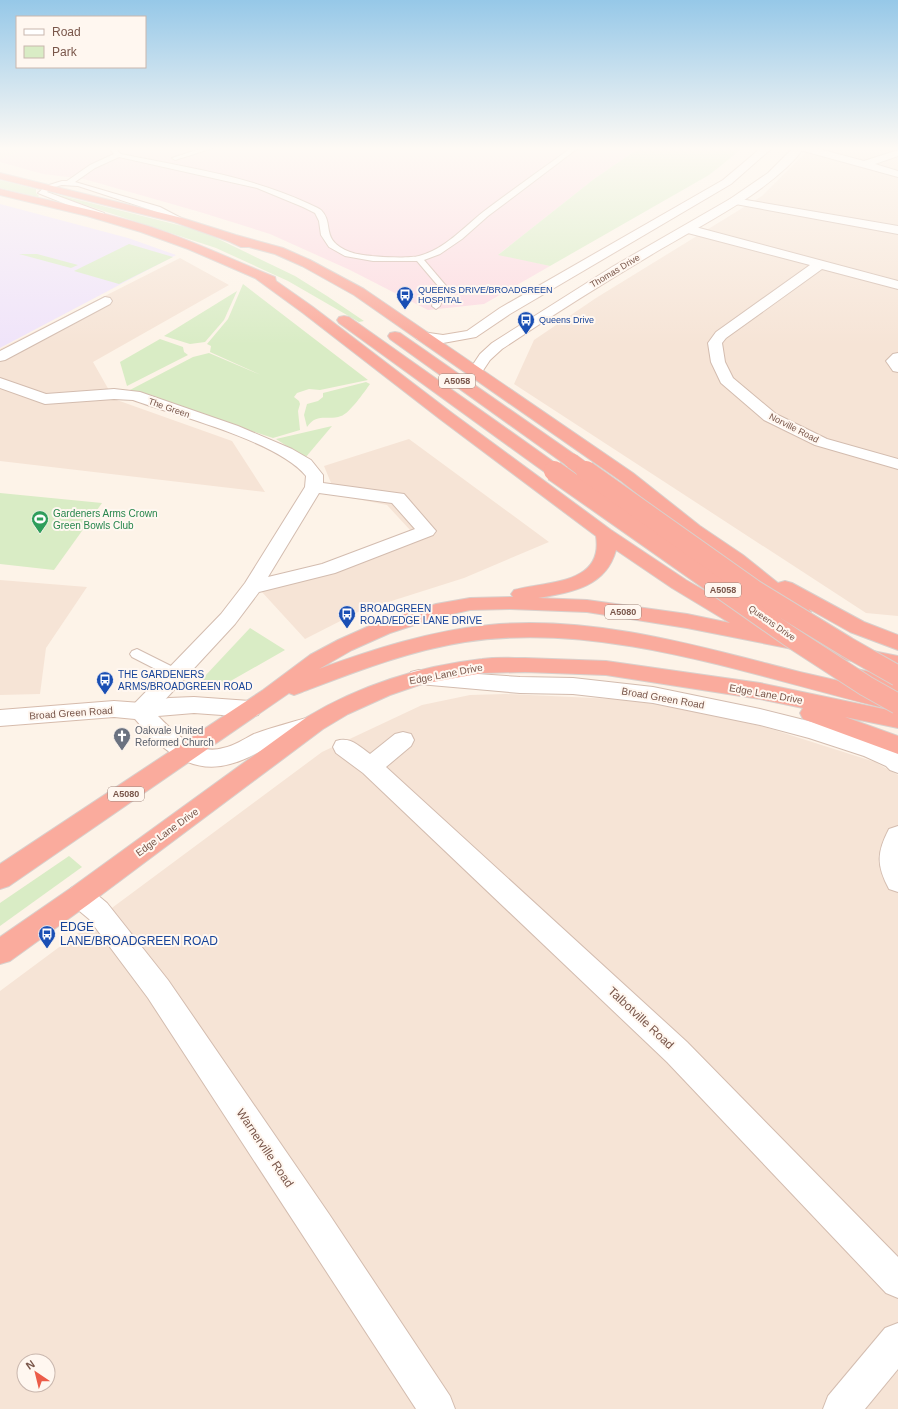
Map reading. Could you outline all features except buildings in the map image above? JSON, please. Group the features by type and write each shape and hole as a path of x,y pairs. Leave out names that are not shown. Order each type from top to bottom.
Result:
{"highway":[{"name":"Queens Drive","path":"90,214 186,244 293,289 329,309 552,469 789,636 866,686 898,703"},
{"path":"153,214 279,251 306,263 359,292 644,490 694,530 736,559 803,614 893,664"},
{"path":"232,238 290,266 343,298 368,316"},
{"path":"257,274 308,310 579,515 679,584 773,638 875,682 898,686"},
{"name":"Queens Drive","path":"381,325 476,394 754,590 847,647 898,676"},
{"path":"579,515 596,521 611,522 627,518 637,513 644,506 644,490"},
{"path":"470,604 581,581 594,574 601,566 607,548 605,534"},
{"path":"736,559 857,627 896,640"},
{"name":"A5080","path":"0,878 271,696 317,660 345,645 383,628 414,618 470,604 517,603 587,606 687,621 773,638"},
{"path":"760,691 776,686 790,676 811,655 813,632 810,623 803,614"},
{"path":"271,696 329,674 407,648 439,640 489,632 529,630 575,631 618,638 790,676 842,692 898,703"},
{"path":"811,655 893,664"},
{"path":"811,655 866,697 898,719"},
{"name":"Edge Lane Drive","path":"0,952 80,896 315,723 340,708 382,690 419,677 483,666 565,665 606,668 760,691 898,719"},
{"path":"732,688 898,745"}],"street":[{"name":"Thomas Drive","path":"422,336 443,339 471,334 505,311 672,214"},
{"name":"Thomas Drive","path":"475,372 485,358 497,346 544,315 711,214"},
{"path":"809,214 898,230"},
{"path":"688,228 898,285"},
{"name":"Norville Road","path":"820,264 722,335 716,343 718,362 726,380 770,417 821,442 898,464"},
{"path":"0,357 105,301"},
{"path":"898,357 893,361 898,368"},
{"name":"The Green","path":"0,383 45,399 114,394 135,395 266,441 304,464 314,475 314,488"},
{"path":"252,587 328,569 427,531 398,498 314,488 252,587 228,619 141,711 160,733 186,752 209,758 228,756 266,739 315,723"},
{"name":"Broad Green Road","path":"419,677 520,685 573,686 653,695 760,717 812,730 872,750 894,760 898,764"},
{"name":"Broad Green Road","path":"0,718 114,709 141,711 169,706 194,705 250,709"},
{"path":"371,766 403,740"},
{"name":"Talbotville Road","path":"344,747 371,766 677,1052 898,1281"},
{"path":"898,836 893,846 891,860 898,881"},
{"name":"Warnerville Road","path":"80,896 98,911 158,989 317,1226 437,1409"},
{"path":"841,1409 898,1341"}],"lane":[{"path":"96,214 107,218"},
{"path":"166,214 178,220"},
{"path":"319,214 323,221 325,235 332,245 348,254 373,259 419,259 437,252 459,237 485,214"},
{"path":"419,259 443,287 436,306"},
{"path":"137,654 176,674"}],"shaded area":[{"path":"0,214 37,214 128,238 176,255 0,348"},
{"path":"206,214 550,214 499,254 550,266 484,304 428,310 350,270 270,234"},
{"path":"733,214 898,214 898,616 866,613 514,384 534,340 596,298"},
{"path":"180,258 229,285 93,362 114,399 232,441 265,492 0,461 0,349"},
{"path":"409,439 549,542 464,578 360,611 305,639 261,591 410,530 387,505 336,495 324,466"},
{"path":"0,580 87,587 46,648 40,694 0,695"},
{"path":"506,694 636,700 765,727 875,762 898,775 898,1409 0,1409 0,991 322,752 422,705 470,695"}],"green space":[{"path":"112,214 133,214 202,231 295,276 364,321 359,322 288,281 216,248"},
{"path":"550,214 641,214 550,266 498,255"},
{"path":"129,244 173,257 119,284 74,271"},
{"path":"19,254 37,254 78,265 71,268"},
{"path":"243,284 368,380 320,390 309,389 297,393 294,397 300,404 298,411 300,430 273,438 128,391 193,357 209,353 261,375 210,352 211,346 207,344 228,319"},
{"path":"237,291 224,320 205,342 190,344 164,336"},
{"path":"160,339 183,347 184,352 188,355 127,386 120,362"},
{"path":"366,382 370,384 357,402 348,411 341,416 319,418 311,422 307,427 304,415 307,404 318,401 323,397 323,393"},
{"path":"332,426 305,458 276,439"},
{"name":"Gardeners Arms Crown Green Bowls Club","path":"0,493 102,503 54,570 0,564"},
{"path":"250,628 285,650 220,687 206,687 202,683 205,676"},
{"path":"69,856 82,867 0,926 0,903"}],"place":[{"name":"QUEENS DRIVE/BROADGREEN HOSPITAL","path":"405,310"},
{"name":"Queens Drive","path":"526,335"},
{"name":"Gardeners Arms Crown Green Bowls Club","path":"40,534"},
{"name":"BROADGREEN ROAD/EDGE LANE DRIVE","path":"347,629"},
{"name":"THE GARDENERS ARMS/BROADGREEN ROAD","path":"105,695"},
{"name":"Oakvale United Reformed Church","path":"122,751"},
{"name":"EDGE LANE/BROADGREEN ROAD","path":"47,949"}]}
